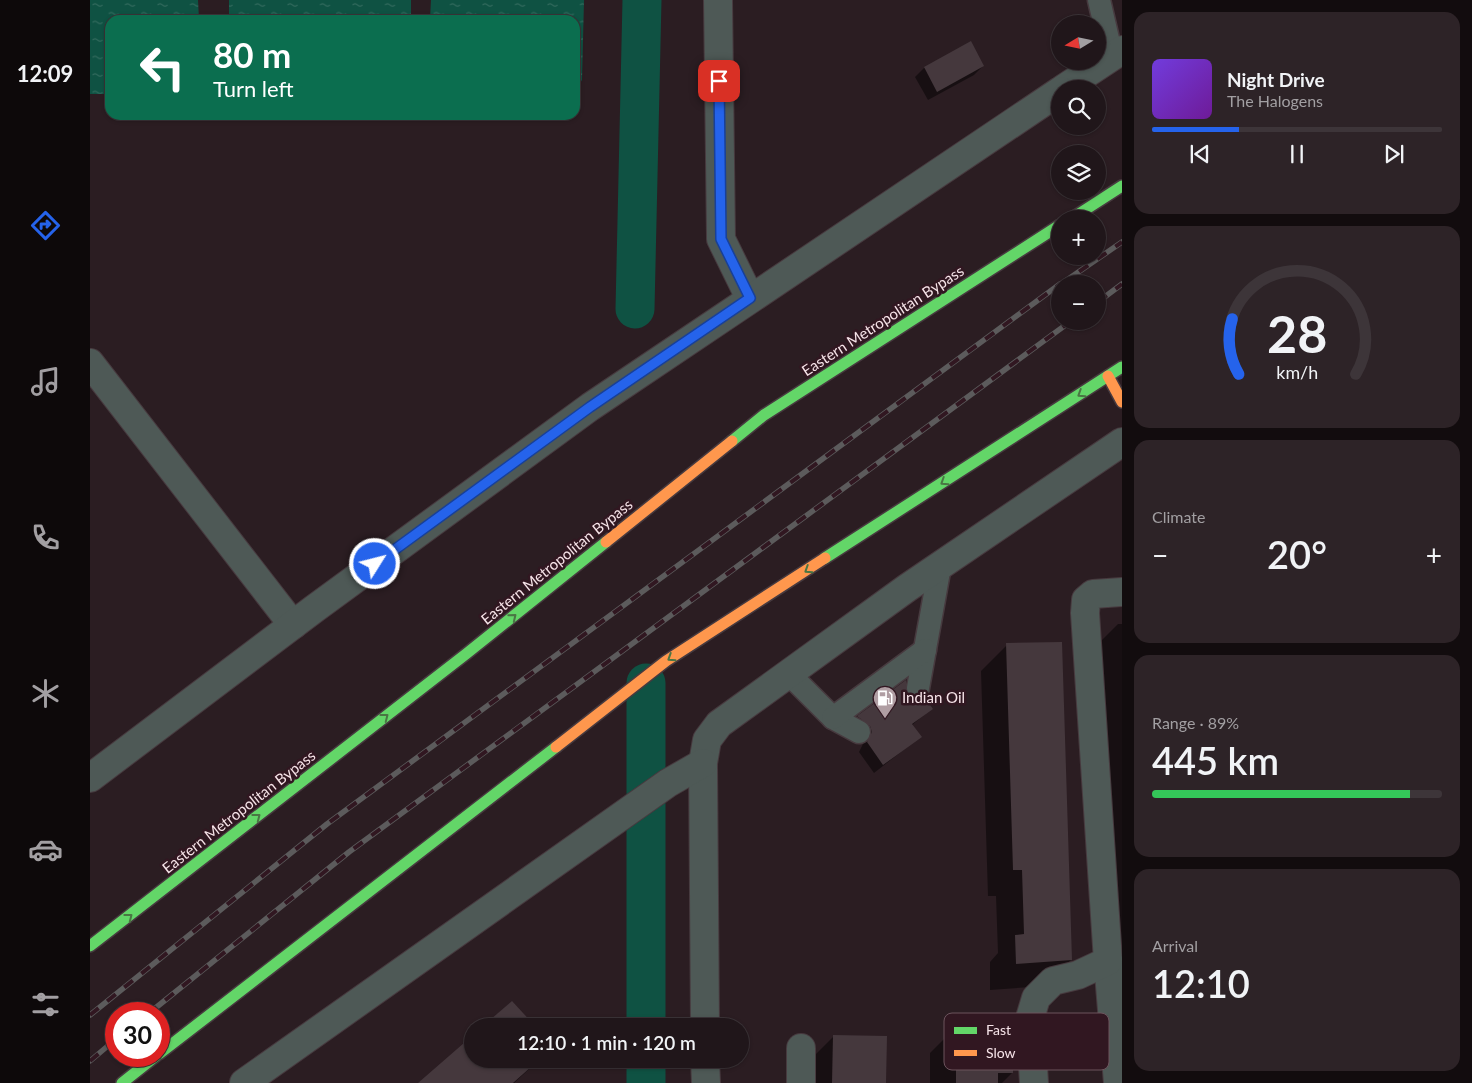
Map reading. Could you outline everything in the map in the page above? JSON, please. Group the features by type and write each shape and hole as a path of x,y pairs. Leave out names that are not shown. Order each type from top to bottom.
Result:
{"main road":[{"path":"1084,210 1122,186"},
{"name":"Eastern Metropolitan Bypass","path":"90,946 466,654 764,415 1051,232"},
{"path":"170,1046 666,661 1122,367"},
{"path":"1108,376 1122,402"},
{"path":"122,1083 143,1067"}],"street":[{"path":"718,0 721,239 750,298"},
{"path":"1076,80 1117,53"},
{"path":"90,778 293,625 590,407 1051,97"},
{"path":"90,363 293,625"},
{"path":"705,1018 703,763 706,740 719,724 940,566 1122,442"},
{"path":"1118,1083 1108,961 1113,911 1085,613 1086,600 1093,594 1122,592"},
{"path":"244,1083 668,783 703,763"},
{"path":"1032,1013 1036,998 1053,981 1078,975 1108,961"},
{"path":"801,1048 801,1083"},
{"path":"705,1068 706,1083"},
{"path":"1033,1070 1034,1083"}],"lane":[{"path":"1099,0 1117,53"},
{"path":"918,688 940,566"},
{"path":"833,718 925,650"},
{"path":"789,674 833,718 859,732"}],"water":[{"path":"90,0 198,0 199,15 105,15 105,94 90,94"},
{"path":"229,0 411,0 411,15 229,15"},
{"path":"431,0 584,0 582,80 580,83 580,15 430,15"}],"building":[{"path":"971,41 984,66 937,92 924,67"},
{"path":"1062,642 1072,960 1016,964 1015,935 1024,934 1022,870 1013,870 1006,643"},
{"name":"Indian Oil","path":"906,680 906,692 909,698 916,701 925,698 933,709 912,724 922,737 883,765 867,742 872,732 870,726 857,716"},
{"path":"512,1001 528,1018 492,1018"},
{"path":"833,1035 887,1036 886,1083 832,1083"},
{"path":"464,1043 464,1068 530,1068 513,1083 418,1083"},
{"path":"956,1070 1013,1070 1013,1073 998,1073 998,1083 956,1083"}],"waterway":[{"path":"635,309 642,0"},
{"path":"646,683 646,1018"},
{"path":"646,1068 646,1083"}],"railway":[{"path":"1074,275 1122,242"},
{"path":"1106,296 1122,284"},
{"path":"90,1015 327,824 1051,291"},
{"path":"163,1002 349,852 1059,330"},
{"path":"90,1061 105,1048"}],"traffic: fast":[{"path":"1085,210 1122,186"},
{"path":"732,441 764,415 1051,231"},
{"path":"825,558 1122,367"},
{"path":"90,946 466,654 606,542"},
{"path":"170,1045 556,747"},
{"path":"122,1083 142,1067"}],"traffic: slow":[{"path":"1108,376 1122,402"},
{"path":"606,542 732,441"},
{"path":"556,747 666,661 825,558"}],"place":[{"name":"Indian Oil","path":"885,719"}],"route":[{"path":"375,564 590,407 750,298 721,239 719,81"}]}
